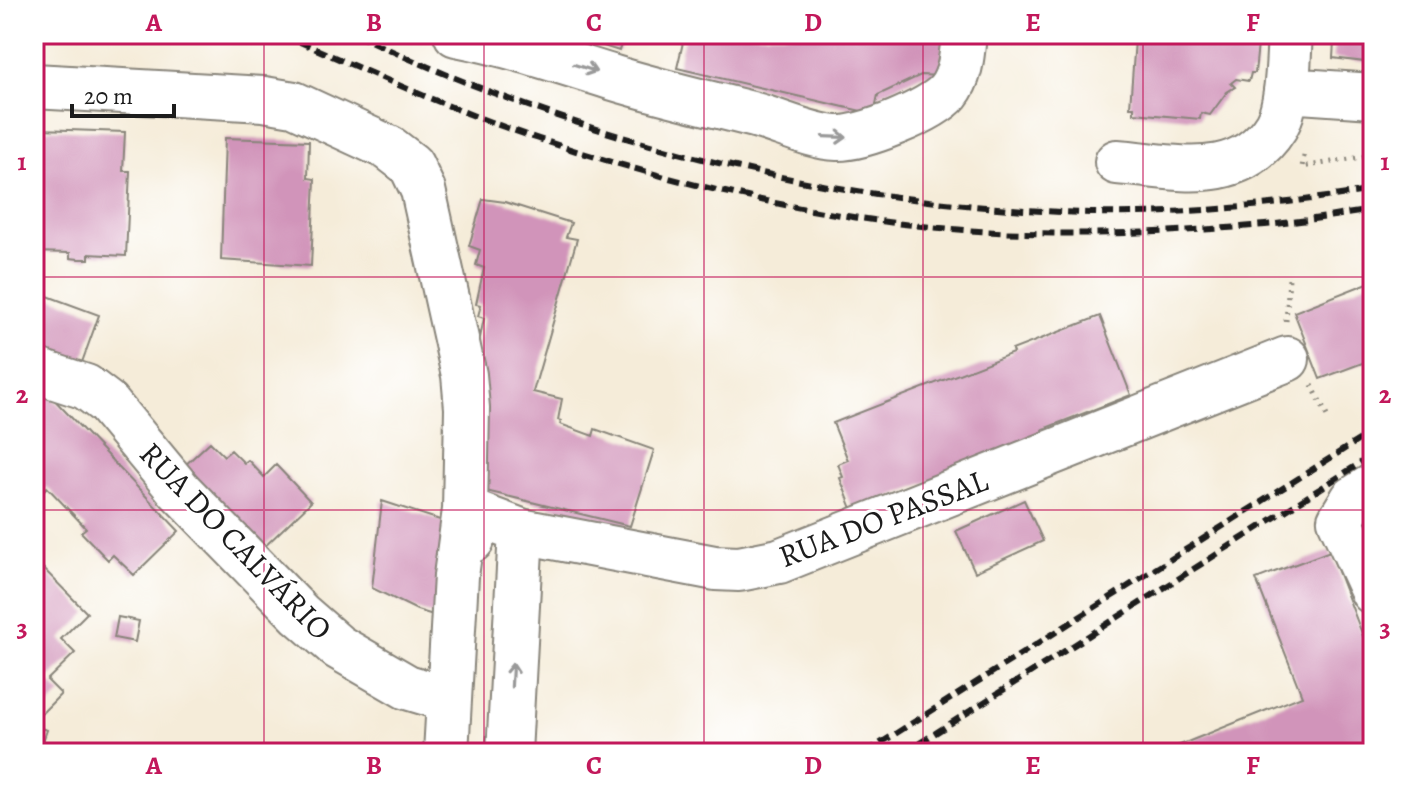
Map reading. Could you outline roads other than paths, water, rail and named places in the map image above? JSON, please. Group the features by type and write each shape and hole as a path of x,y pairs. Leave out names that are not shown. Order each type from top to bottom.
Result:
{"street":[{"path":"456,34 523,48 615,78 786,123 821,136 839,138 856,136 928,107 947,93 957,77 964,34"},
{"path":"1117,162 1206,169 1227,166 1253,152 1277,125 1286,90 1290,34"},
{"path":"34,86 264,99 294,104 389,148 411,165 432,220 464,375 467,408 465,510 456,576 446,753"},
{"path":"1286,90 1373,96"},
{"name":"RUA DO PASSAL","path":"465,510 521,531 715,568 739,569 779,561 1287,359"},
{"name":"RUA DO CALVÁRIO","path":"34,370 86,387 107,403 179,490 300,614 338,647 407,687 447,699"},
{"path":"1373,486 1353,499 1340,520 1373,592"},
{"path":"465,510 479,568 474,753"},
{"path":"509,753 521,531"}],"railway":[{"path":"282,34 441,103 597,158 717,190 840,215 963,230 1084,234 1265,225 1373,210"},
{"path":"355,34 442,73 622,137 714,162 806,182 900,197 995,208 1126,213 1232,208 1373,190"},
{"path":"865,753 1373,431"},
{"path":"904,753 1373,455"}]}
